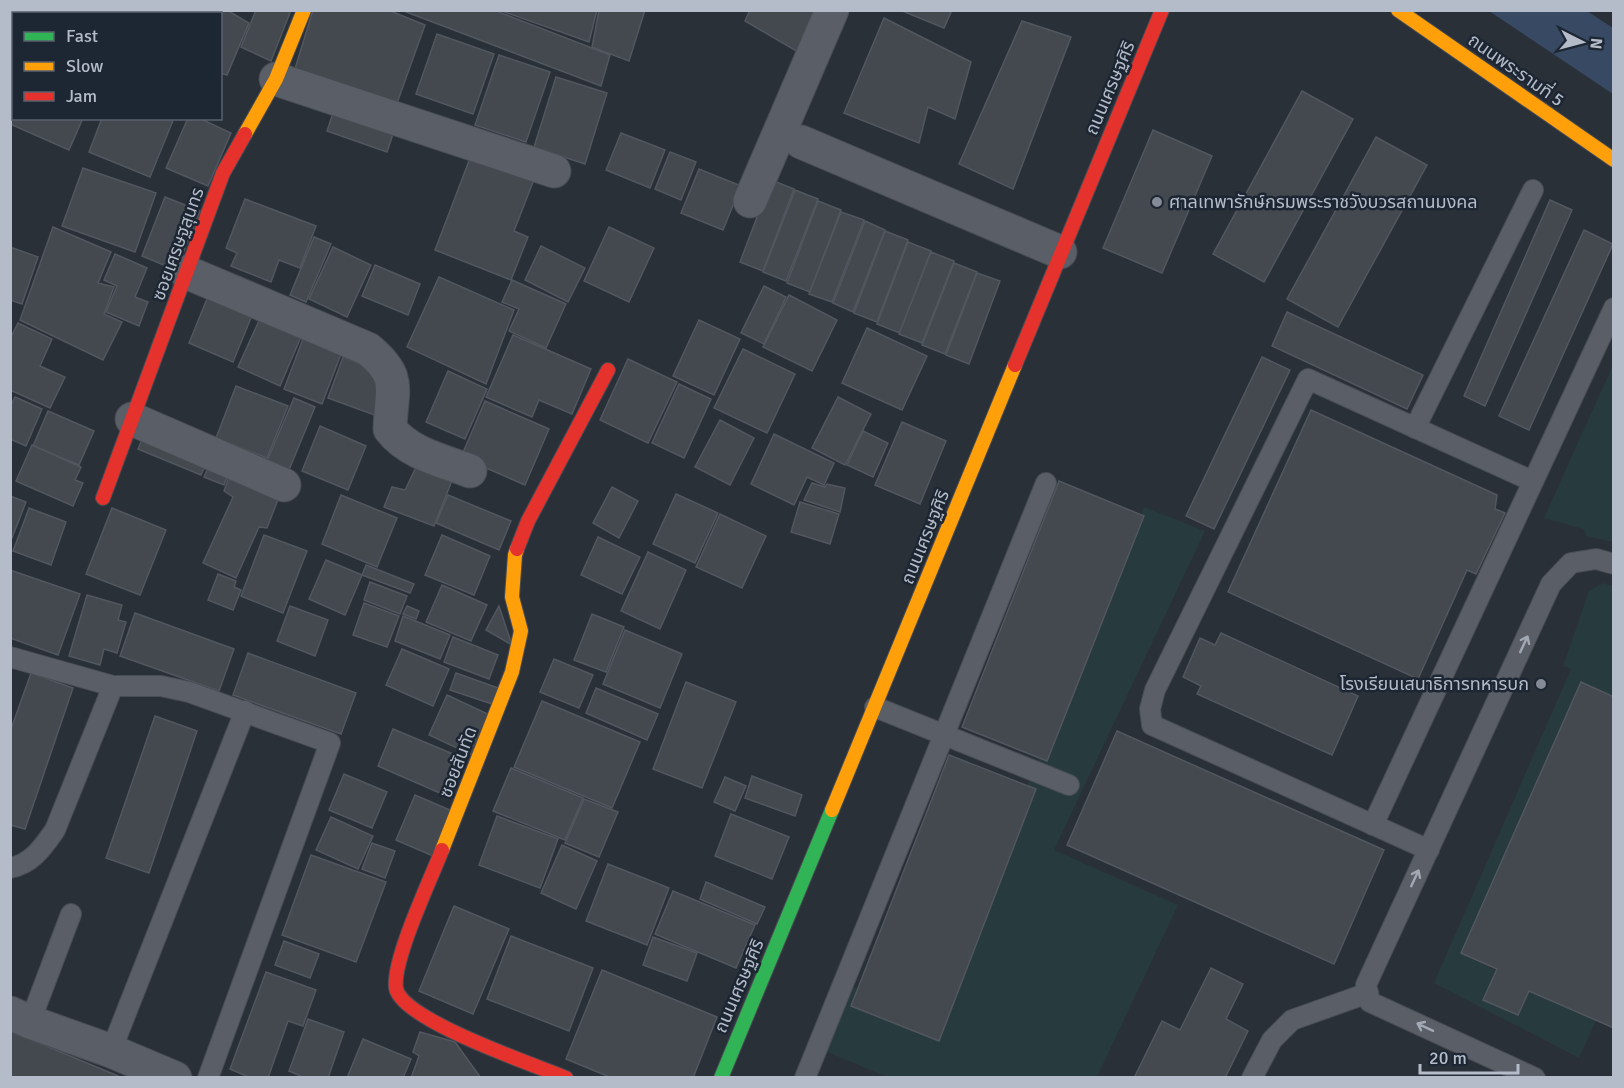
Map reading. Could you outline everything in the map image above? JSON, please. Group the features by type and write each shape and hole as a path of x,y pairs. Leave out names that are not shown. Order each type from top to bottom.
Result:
{"street":[{"name":"ซอยเศรษฐสุนทร","path":"104,498 223,173 276,80 304,10"},
{"path":"750,201 832,10"},
{"name":"ถนนเศรษฐศิริ","path":"721,1077 875,707 1060,252 1162,10"},
{"name":"ถนนพระรามที่ 5","path":"1398,10 1614,160"},
{"path":"276,80 554,171"},
{"path":"801,142 1060,252"},
{"path":"186,272 368,349 381,360 392,375 394,388 390,429 398,439 418,451 470,471"},
{"name":"ซอยสันทัด","path":"566,1077 446,1029 420,1015 399,998 395,976 402,952 512,672 521,631 512,597 515,555 528,521 608,370"},
{"path":"132,419 284,485"},
{"path":"20,1018 175,1077"}],"lane":[{"path":"1415,428 1533,190"},
{"path":"1373,825 1614,308"},
{"path":"1428,850 1152,725 1150,709 1155,690 1308,379 1532,481"},
{"path":"806,1077 1046,483"},
{"path":"1535,1077 1370,1002 1366,985 1551,584 1570,563 1596,560 1614,564"},
{"path":"10,657 113,686 161,686 189,692 330,743 208,1077"},
{"path":"10,868 22,866 40,851 55,830 113,686"},
{"path":"875,707 1069,785"},
{"path":"111,1051 245,711"},
{"path":"20,1018 70,914"},
{"path":"1252,1077 1272,1040 1292,1020 1368,993"}],"green space":[{"path":"1613,365 1613,542 1587,536 1583,529 1544,518"},
{"path":"1144,507 1205,531 1054,850 1178,905 1097,1077 887,1077 825,1051 851,986 931,1016"},
{"path":"1603,583 1613,586 1613,697 1581,682 1461,953 1596,1021 1579,1058 1434,983 1571,669 1563,666 1589,591"}],"water":[{"path":"1489,11 1587,11 1613,28 1613,94"}],"building":[{"path":"91,10 145,10 144,12 90,12"},
{"path":"169,10 227,10 249,23 227,75 222,74 222,12 168,12"},
{"path":"256,10 291,10 271,61 241,47"},
{"path":"313,10 388,10 425,25 396,106 294,72"},
{"path":"401,10 494,10 610,55 601,86"},
{"path":"499,10 597,10 589,42"},
{"path":"599,10 645,10 629,61 592,47"},
{"path":"750,10 819,10 798,52 745,21"},
{"path":"900,10 952,10 944,28"},
{"path":"884,18 971,62 955,119 928,107 919,143 844,113"},
{"path":"1022,21 1071,37 1013,189 959,164"},
{"path":"437,34 494,54 473,114 416,94"},
{"path":"499,55 550,72 526,142 475,125"},
{"path":"556,77 607,93 585,164 534,147"},
{"path":"1302,91 1353,119 1264,282 1213,254"},
{"path":"12,95 12,120 82,120 69,150 10,124"},
{"path":"336,104 396,125 387,152 327,131"},
{"path":"101,120 173,120 150,177 89,152"},
{"path":"187,120 203,120 231,133 208,186 166,168"},
{"name":"ศาลเทพารักษ์กรมพระราชวังบวรสถานมงคล","path":"1153,130 1212,156 1162,273 1103,248"},
{"path":"621,133 665,150 650,188 606,170"},
{"path":"1376,137 1427,165 1338,327 1287,299"},
{"path":"670,152 696,162 681,200 655,189"},
{"path":"472,153 535,177 514,231 528,237 511,280 435,250"},
{"path":"83,168 156,193 135,252 62,226"},
{"path":"699,169 741,186 723,230 681,213"},
{"path":"771,180 794,189 763,271 740,262"},
{"path":"795,190 818,199 786,281 763,272"},
{"path":"165,197 200,211 176,270 142,256"},
{"path":"245,199 316,226 300,268 279,260 271,282 231,266 237,253 226,248"},
{"path":"1550,200 1572,210 1485,406 1464,396"},
{"path":"818,201 841,210 810,292 787,283"},
{"path":"841,212 864,220 832,302 809,294"},
{"path":"865,221 885,230 853,312 833,303"},
{"path":"53,227 111,252 98,283 114,287 104,314 122,322 103,360 20,320"},
{"path":"609,227 654,248 629,302 584,281"},
{"path":"1584,230 1613,244 1529,430 1499,416"},
{"path":"885,231 908,240 877,322 854,313"},
{"path":"314,237 331,244 306,302 290,295"},
{"path":"908,242 931,251 900,333 877,324"},
{"path":"541,246 585,268 568,302 525,280"},
{"path":"10,247 38,257 22,304 10,300"},
{"path":"333,247 371,265 347,317 309,299"},
{"path":"931,252 954,261 922,343 899,334"},
{"path":"115,254 147,268 135,297 148,302 139,326 106,312 117,286 104,280"},
{"path":"954,263 977,272 945,354 922,345"},
{"path":"375,265 420,284 408,315 362,296"},
{"path":"977,273 1000,281 969,364 946,355"},
{"path":"439,277 514,310 486,384 407,347"},
{"path":"512,280 566,304 546,348 509,331 519,309 502,302"},
{"path":"764,286 786,297 764,344 741,333"},
{"path":"211,289 255,308 233,362 189,343"},
{"path":"789,295 837,320 812,371 763,347"},
{"path":"263,312 304,330 280,386 238,367"},
{"path":"1287,312 1423,375 1407,409 1272,346"},
{"path":"699,320 740,339 714,395 673,376"},
{"path":"18,323 52,339 40,366 65,377 50,408 10,390 10,339"},
{"path":"867,328 927,356 902,410 842,383"},
{"path":"306,331 344,346 322,404 284,389"},
{"path":"513,335 591,369 572,414 539,400 532,417 486,397"},
{"path":"743,349 795,374 767,433 714,408"},
{"path":"343,357 387,374 380,417 328,398"},
{"path":"1262,357 1290,370 1214,529 1186,516"},
{"path":"628,359 677,382 648,443 600,420"},
{"path":"448,371 487,389 465,439 426,422"},
{"path":"679,384 711,399 684,458 652,443"},
{"path":"236,386 288,406 267,458 216,438"},
{"path":"15,397 42,409 26,446 10,439 10,407"},
{"path":"838,397 871,414 845,465 812,448"},
{"path":"294,398 315,407 289,470 267,461"},
{"path":"485,401 549,429 525,485 461,457"},
{"path":"1311,410 1497,495 1495,509 1505,513 1476,574 1467,570 1418,679 1228,592"},
{"path":"48,411 94,431 79,465 33,446"},
{"path":"720,420 754,438 730,485 695,467"},
{"path":"902,422 946,441 920,504 875,485"},
{"path":"320,426 366,446 348,490 302,471"},
{"path":"146,430 209,456 201,475 138,449"},
{"path":"863,431 888,443 873,477 847,465"},
{"path":"774,434 834,463 824,485 807,477 794,505 751,484"},
{"path":"32,445 81,467 75,480 83,483 73,506 16,481"},
{"path":"213,456 232,464 224,485 204,477"},
{"path":"420,459 455,473 434,526 384,507 392,487 405,490"},
{"path":"232,469 279,497 267,528 259,527 236,578 203,563 233,497 224,491"},
{"path":"1059,481 1144,516 1047,761 962,727"},
{"path":"812,483 825,487 827,484 845,488 840,512 804,500"},
{"path":"612,487 638,501 619,538 593,523"},
{"path":"676,494 718,513 695,563 653,544"},
{"path":"341,495 397,518 377,567 322,544"},
{"path":"448,495 511,521 499,550 436,523"},
{"path":"10,496 26,502 12,538 10,538"},
{"path":"800,502 839,514 830,544 791,532"},
{"path":"29,508 66,522 51,565 13,551"},
{"path":"112,508 166,530 140,595 86,574"},
{"path":"720,514 766,536 742,588 696,567"},
{"path":"264,535 307,551 283,613 241,596"},
{"path":"442,535 490,556 474,595 425,575"},
{"path":"598,537 640,557 622,594 581,575"},
{"path":"648,552 686,570 660,629 621,611"},
{"path":"326,560 362,575 345,615 309,599"},
{"path":"366,565 414,584 410,593 362,575"},
{"path":"10,570 80,594 58,655 10,638"},
{"path":"218,574 236,581 234,587 241,590 233,610 208,600"},
{"path":"370,582 407,596 400,614 364,600"},
{"path":"442,585 487,605 471,641 426,622"},
{"path":"87,595 122,605 118,620 126,622 117,653 104,649 100,665 69,656"},
{"path":"364,603 399,616 387,647 353,635"},
{"path":"290,606 328,620 315,656 277,641"},
{"path":"407,606 419,611 416,619 403,614"},
{"path":"499,606 512,645 486,630"},
{"path":"135,613 234,649 219,691 120,656"},
{"path":"592,614 624,627 606,672 574,660"},
{"path":"403,616 450,635 440,659 395,641"},
{"path":"625,630 682,654 660,708 603,684"},
{"path":"1221,633 1358,696 1332,755 1197,694 1201,686 1183,677 1200,638 1215,645"},
{"path":"453,637 498,655 489,679 444,662"},
{"path":"402,649 449,669 433,706 386,685"},
{"path":"248,653 356,693 341,734 233,695"},
{"path":"554,659 593,675 579,708 540,692"},
{"path":"31,673 73,688 25,829 10,825 10,732"},
{"path":"456,673 498,688 492,704 450,690"},
{"path":"686,682 736,702 702,788 653,769"},
{"path":"1581,682 1614,697 1614,1028 1529,991 1518,1015 1483,1000 1497,969 1461,953"},
{"path":"596,688 658,714 647,740 586,713"},
{"path":"447,695 490,715 472,755 429,735"},
{"path":"542,701 640,742 612,808 514,767"},
{"path":"155,716 197,731 149,873 106,858"},
{"path":"393,729 465,759 449,797 378,766"},
{"path":"1117,731 1384,850 1334,964 1067,845"},
{"path":"949,755 1036,789 939,1041 851,1006"},
{"path":"511,768 583,798 565,840 493,811"},
{"path":"344,774 387,792 372,828 329,810"},
{"path":"752,776 802,795 795,816 745,798"},
{"path":"725,777 746,786 735,811 714,802"},
{"path":"415,795 452,811 433,856 396,840"},
{"path":"584,799 618,812 599,857 565,843"},
{"path":"731,814 789,837 772,879 715,856"},
{"path":"497,816 558,839 540,888 479,865"},
{"path":"331,817 373,836 358,869 316,850"},
{"path":"372,843 395,851 385,878 362,869"},
{"path":"562,845 597,861 576,909 541,893"},
{"path":"311,855 386,882 356,962 282,935"},
{"path":"608,864 669,888 647,945 586,921"},
{"path":"706,882 765,907 757,924 700,899"},
{"path":"673,891 755,925 736,968 655,934"},
{"path":"454,906 509,929 473,1014 419,991"},
{"path":"511,936 593,968 569,1031 487,999"},
{"path":"653,937 697,953 687,981 643,965"},
{"path":"284,941 319,954 310,978 275,965"},
{"path":"1211,968 1243,984 1226,1019 1248,1031 1225,1078 1134,1078 1162,1021 1180,1030"},
{"path":"602,970 717,1017 693,1078 612,1078 566,1059"},
{"path":"266,972 316,990 303,1026 288,1021 268,1078 251,1078 230,1069"},
{"path":"308,1019 344,1032 328,1078 305,1078 289,1071"},
{"path":"10,1031 123,1078 10,1078"},
{"path":"420,1032 455,1042 481,1078 411,1078 419,1056 413,1052"},
{"path":"363,1039 411,1059 403,1078 347,1078"}],"traffic: fast":[{"path":"721,1078 832,810"}],"traffic: slow":[{"path":"245,134 276,79 304,10"},
{"path":"1398,10 1614,160"},
{"path":"832,810 1015,365"},
{"path":"442,850 512,672 521,631 512,597 517,549"}],"traffic: jam":[{"path":"1015,365 1162,10"},
{"path":"103,498 223,173 245,134"},
{"path":"517,549 528,521 608,370"},
{"path":"442,850 400,959 396,988 403,1001 420,1014 471,1040 566,1078"}],"place":[{"name":"ศาลเทพารักษ์กรมพระราชวังบวรสถานมงคล","path":"1157,202"},
{"name":"โรงเรียนเสนาธิการทหารบก","path":"1541,684"}]}
